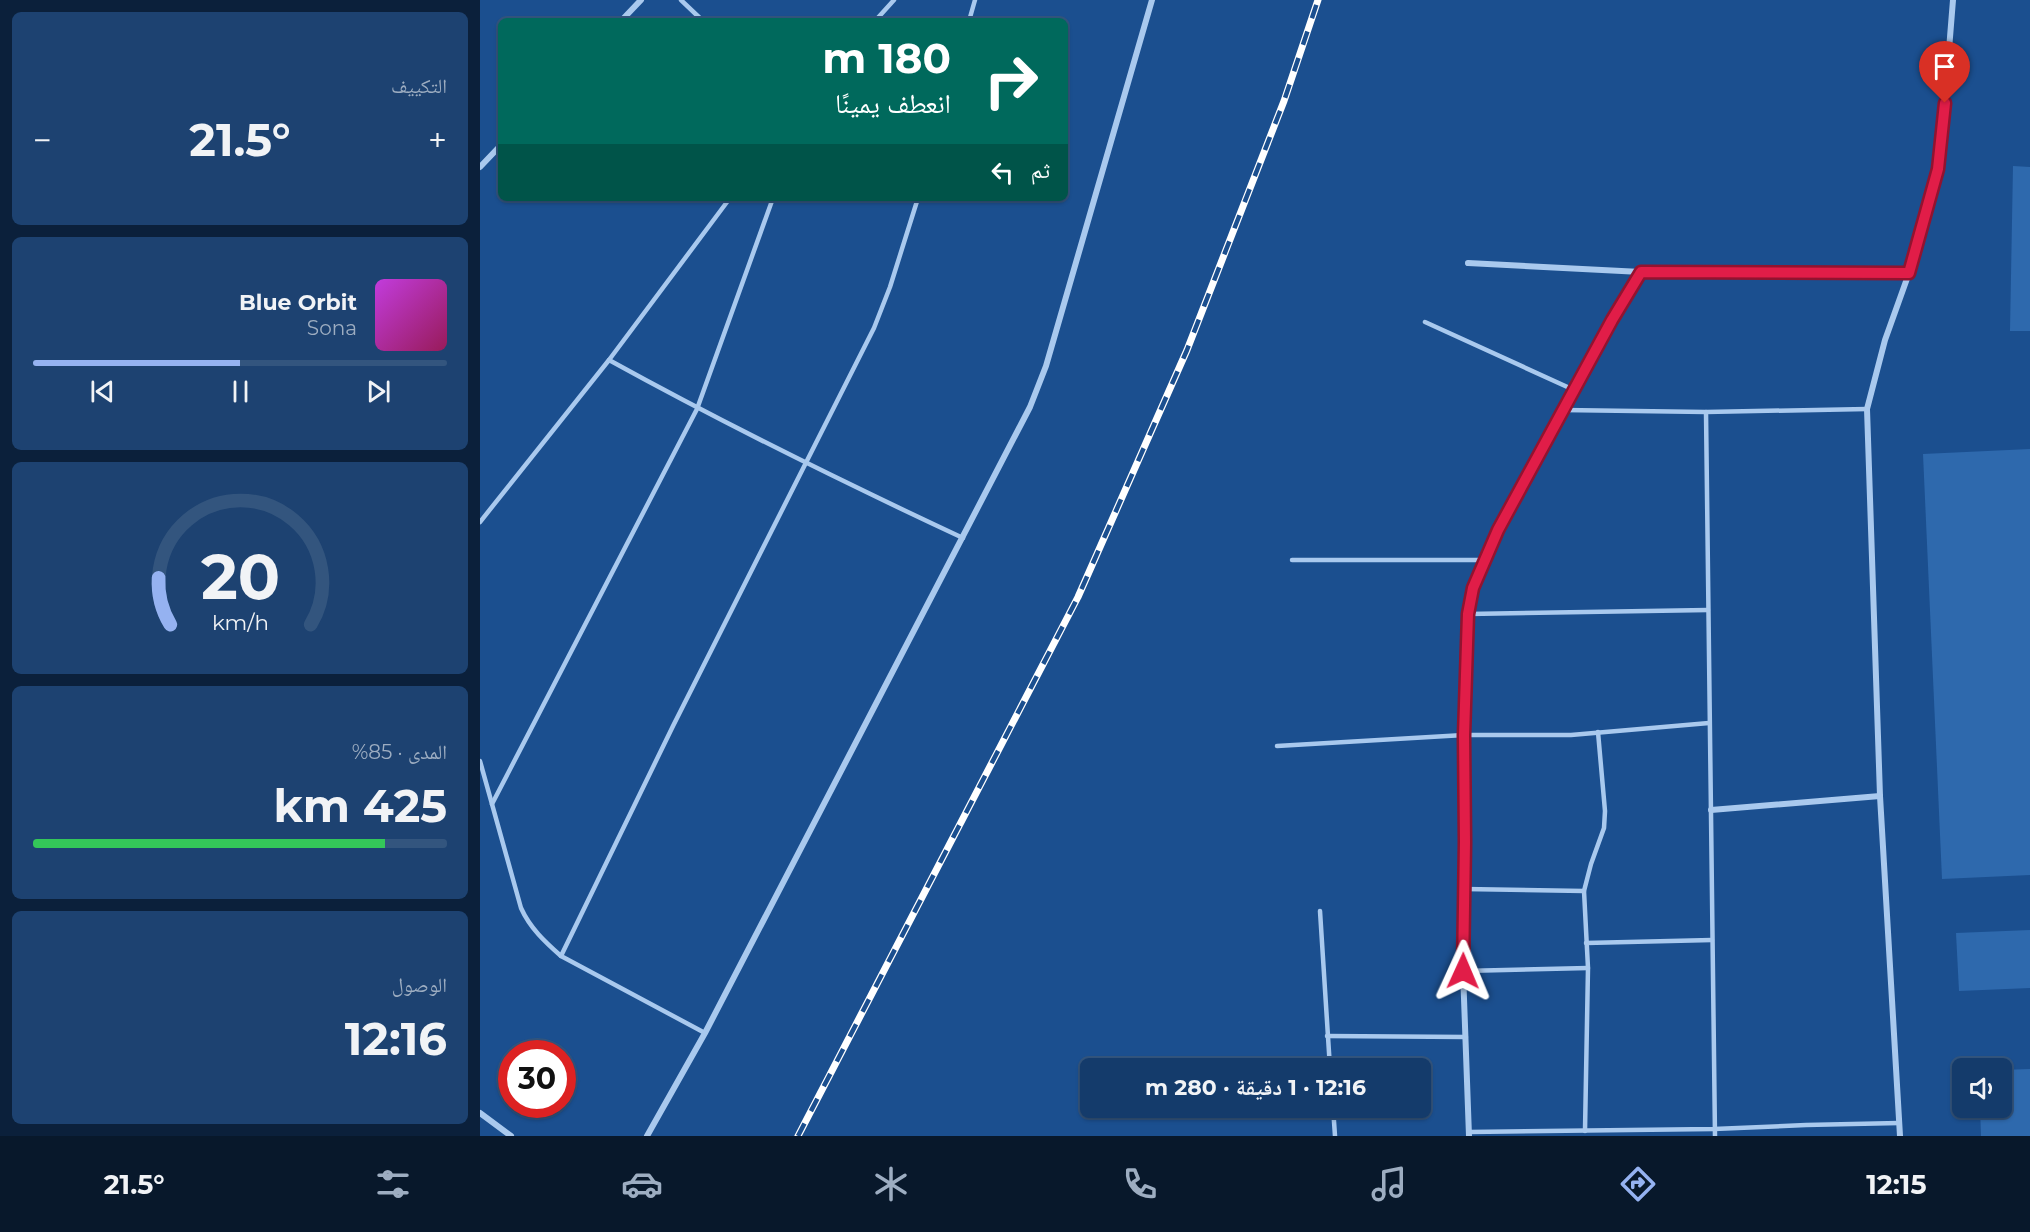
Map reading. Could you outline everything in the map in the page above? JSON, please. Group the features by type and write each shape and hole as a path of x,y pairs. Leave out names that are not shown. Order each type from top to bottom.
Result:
{"street":[{"path":"624,18 641,0"},
{"path":"647,1136 705,1033 1030,407 1046,366 1152,0"},
{"path":"1900,1136 1880,796 1867,409 1885,340 1909,273 1938,169 1953,0"},
{"path":"480,167 498,148"},
{"path":"1468,263 1641,272 1909,273"},
{"path":"1469,1134 1463,971 1464,735 1468,614 1473,588 1498,530 1641,272"},
{"path":"1711,810 1880,796"},
{"path":"480,1113 511,1136"}],"lane":[{"path":"681,0 700,18"},
{"path":"878,18 894,0"},
{"path":"970,18 975,0"},
{"path":"480,522 609,360 728,201"},
{"path":"492,804 697,409 772,201"},
{"path":"561,956 673,726 874,328 890,287 917,201"},
{"path":"1425,322 1574,390"},
{"path":"609,360 697,409 963,538"},
{"path":"1563,410 1706,412 1867,409"},
{"path":"1706,412 1714,1136"},
{"path":"1292,560 1484,560"},
{"path":"1468,614 1708,610"},
{"path":"1277,746 1464,735 1571,735 1709,723"},
{"path":"1585,1131 1588,968 1584,891 1604,828 1605,810 1598,732"},
{"path":"480,761 526,921 561,956 705,1033"},
{"path":"1464,889 1584,891"},
{"path":"1320,910 1329,1058"},
{"path":"1586,943 1712,940"},
{"path":"1463,971 1588,968"},
{"path":"1327,1036 1466,1037"},
{"path":"1334,1118 1335,1136"},
{"path":"1469,1134 1899,1123"}],"shaded area":[{"path":"2013,166 2030,167 2030,331 2010,331"},
{"path":"2030,449 2030,875 1942,879 1923,454"},
{"path":"2030,930 2030,988 1959,991 1956,933"},
{"path":"2030,1069 2030,1136 1981,1136 1980,1118 2012,1118 2012,1070"}],"railway":[{"path":"798,1136 1078,597 1187,350 1284,101 1318,0"}],"route":[{"path":"1463,971 1464,735 1468,614 1473,588 1498,530 1612,320 1641,272 1909,273 1938,169 1945,103"}]}
